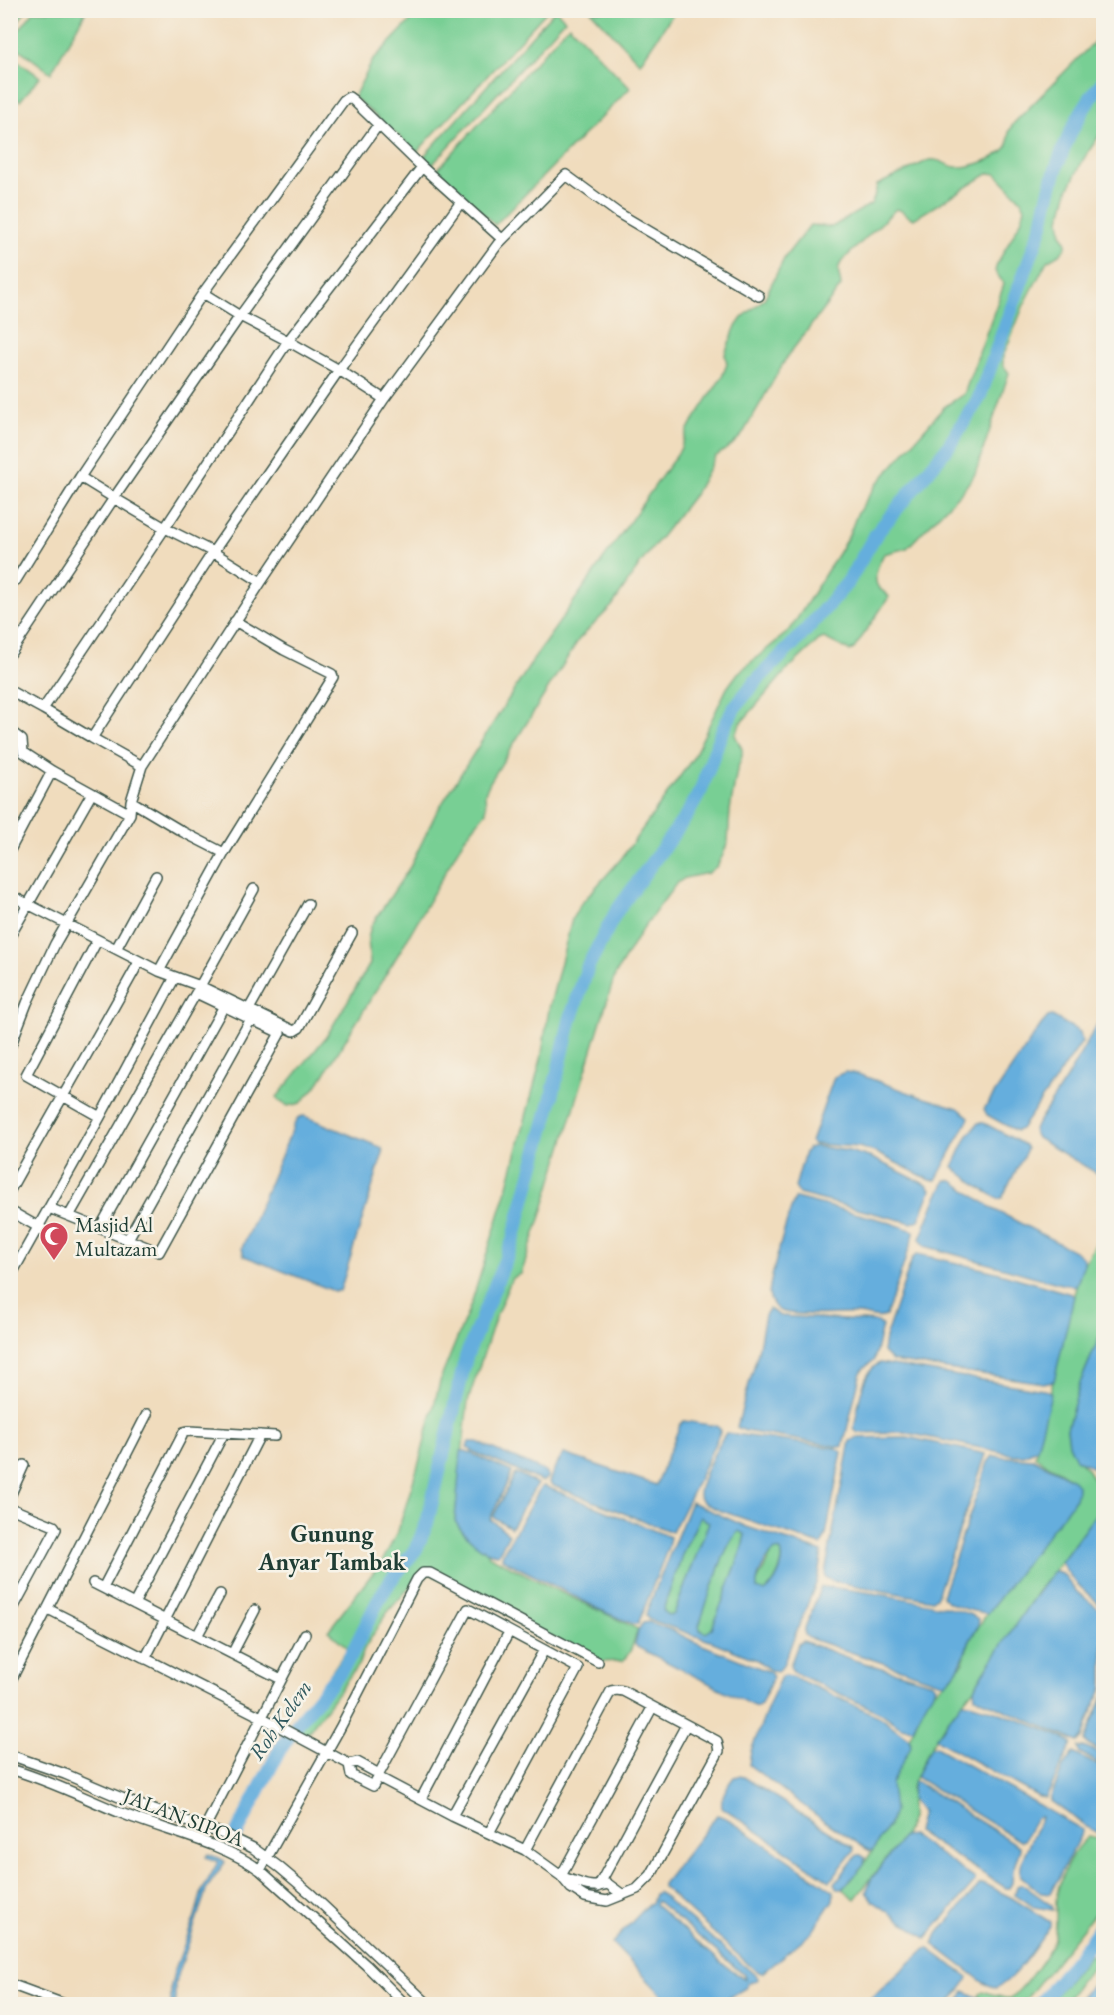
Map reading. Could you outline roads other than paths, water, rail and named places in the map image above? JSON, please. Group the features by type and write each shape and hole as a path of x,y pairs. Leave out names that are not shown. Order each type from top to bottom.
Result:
{"street":[{"path":"16,580 80,477 203,293 344,100 349,97 353,100 422,167 502,239"},
{"path":"10,654 240,316 378,125"},
{"path":"43,709 288,341 422,167"},
{"path":"10,1047 14,1030 67,925 130,814 131,801 142,766 235,621 384,399 502,239 566,175 618,213 759,296"},
{"path":"92,738 213,552 339,370 461,202"},
{"path":"203,293 339,370 384,399"},
{"path":"80,477 165,528 213,552 261,582"},
{"path":"159,971 224,853 333,677 332,674 284,650 235,621"},
{"path":"10,691 142,766"},
{"path":"10,731 22,740 23,752 52,771 130,814"},
{"path":"10,850 52,771"},
{"path":"10,936 92,793"},
{"path":"131,801 177,829 224,853"},
{"path":"116,949 156,876"},
{"path":"200,986 254,889"},
{"path":"10,895 139,962 200,986 280,1033 159,1252 49,1208"},
{"path":"128,1239 308,904"},
{"path":"69,1216 196,993 224,1006 294,1031 299,1028 352,933"},
{"path":"98,941 27,1072 27,1077 100,1117"},
{"path":"10,1190 139,962"},
{"path":"10,1277 175,977"},
{"path":"100,1228 224,1006"},
{"path":"10,1211 58,1238"},
{"path":"10,1683 147,1414"},
{"path":"103,1588 184,1432 275,1436"},
{"path":"134,1604 224,1433"},
{"path":"145,1659 260,1435"},
{"path":"10,1496 24,1465"},
{"path":"10,1508 54,1526 56,1530 10,1614"},
{"path":"260,1870 327,1751 417,1579 423,1573 430,1573 598,1662"},
{"path":"93,1583 281,1679"},
{"path":"197,1636 220,1594"},
{"path":"48,1609 349,1764 357,1762 452,1816 525,1850 561,1876 571,1888 585,1896 607,1901 637,1889 651,1875 719,1751 717,1741 623,1691 611,1691 525,1850"},
{"path":"349,1764 351,1775 373,1786 468,1609 578,1668 489,1833"},
{"path":"232,1654 255,1610"},
{"path":"421,1799 509,1632"},
{"path":"199,1841 203,1828 305,1634"},
{"path":"452,1816 544,1650"},
{"path":"561,1876 652,1708"},
{"path":"598,1887 686,1725"},
{"path":"10,1755 36,1763 131,1802 226,1835 253,1848 311,1894 428,2004"},
{"name":"JALAN SIPOA","path":"10,1769 34,1776 119,1812 245,1860 260,1870 366,1965 405,2004"},
{"path":"561,1876 589,1887 608,1884 623,1895"},
{"path":"10,1984 64,2004"}],"water":[{"path":"1103,1014 1103,1037 1096,1050 1103,1056 1103,1177 1037,1138 1033,1130 1066,1079"},
{"path":"1052,1016 1080,1032 1082,1042 1021,1129 1016,1131 987,1115 984,1109 1041,1025"},
{"path":"845,1072 858,1074 958,1108 969,1117 936,1180 930,1180 877,1153 859,1147 812,1144 834,1077"},
{"path":"304,1116 382,1148 383,1153 340,1291 334,1291 244,1256 242,1248 295,1123 299,1117"},
{"path":"978,1123 984,1123 1025,1145 1027,1149 1002,1198 999,1199 980,1188 953,1167 967,1137"},
{"path":"815,1146 849,1151 872,1158 927,1185 931,1190 919,1220 912,1223 799,1194 795,1187 805,1152 808,1148"},
{"path":"946,1180 953,1181 993,1209 1076,1252 1084,1259 1084,1264 1076,1286 1061,1284 925,1246 920,1239"},
{"path":"796,1198 882,1220 914,1231 886,1316 879,1318 858,1314 801,1314 782,1312 775,1307 769,1295 770,1288 785,1229"},
{"path":"917,1254 996,1272 1074,1296 1054,1381 1043,1383 892,1361 883,1352 885,1338 912,1259"},
{"path":"769,1309 780,1316 878,1322 882,1326 874,1360 863,1369 860,1375 843,1446 745,1431 737,1427 758,1352 765,1315"},
{"path":"1103,1329 1104,1473 1076,1459 1069,1444 1067,1429 1080,1383"},
{"path":"880,1363 1049,1391 1051,1394 1037,1449 1024,1455 1015,1455 903,1432 858,1433 854,1429 864,1382 868,1374"},
{"path":"684,1421 716,1426 720,1432 672,1532 554,1486 549,1482 564,1454 656,1485 680,1425"},
{"path":"726,1433 836,1448 842,1452 826,1535 821,1545 716,1509 701,1501 699,1494 704,1477"},
{"path":"907,1437 986,1454 937,1596 932,1600 832,1581 825,1577 850,1441 856,1438"},
{"path":"469,1442 477,1442 544,1471 548,1477 541,1481 474,1452 467,1447"},
{"path":"461,1451 466,1451 512,1472 490,1519 509,1534 498,1554 479,1547 455,1521"},
{"path":"993,1456 1033,1459 1072,1479 1078,1490 1076,1498 988,1613 955,1605 942,1596 988,1462"},
{"path":"515,1474 537,1484 511,1528 493,1517"},
{"path":"544,1486 670,1537 638,1624 607,1613 502,1559 503,1553 541,1487"},
{"path":"691,1502 747,1527 822,1552 817,1581 782,1667 777,1671 770,1670 757,1660 713,1642 648,1619 646,1615","holes":["700,1517 709,1522 674,1614 671,1616 663,1610 683,1552","739,1531 745,1535 740,1555 712,1629 706,1633 700,1630 699,1626 733,1537","775,1550 781,1551 781,1567 776,1579 765,1592 757,1589 757,1584 762,1568"]},
{"path":"1104,1504 1103,1607 1075,1581 1061,1562 1096,1514 1098,1507"},
{"path":"1054,1571 1064,1575 1077,1592 1103,1612 1103,1687 1083,1737 1078,1742 975,1697 974,1688 1022,1614"},
{"path":"821,1587 853,1590 931,1604 953,1609 979,1620 958,1669 945,1683 939,1682 805,1635 805,1628"},
{"path":"649,1622 770,1672 773,1677 761,1704 756,1707 637,1647 635,1644 638,1630 643,1623"},
{"path":"803,1641 854,1660 933,1683 936,1687 913,1729 901,1727 881,1713 793,1672 790,1666 798,1644"},
{"path":"785,1675 880,1717 909,1739 911,1746 891,1784 894,1811 891,1821 873,1850 865,1848 823,1820 749,1765 751,1751 776,1687 781,1677"},
{"path":"1103,1697 1103,1753 1088,1745 1085,1740"},
{"path":"962,1702 1018,1720 1072,1743 1046,1798 1039,1797 936,1738"},
{"path":"931,1747 936,1747 1083,1830 1050,1894 1041,1893 1021,1876 1020,1870 1041,1817 1036,1818 1024,1840 1020,1841 919,1779 916,1776"},
{"path":"1078,1747 1103,1755 1103,1766 1079,1752"},
{"path":"1073,1753 1103,1768 1103,1836 1051,1801 1063,1767"},
{"path":"739,1776 853,1847 854,1850 830,1881 722,1807 727,1787 734,1777"},
{"path":"913,1782 917,1782 1019,1846 1009,1888 917,1832 922,1811 911,1799"},
{"path":"717,1815 726,1818 834,1891 833,1900 811,1933 762,1973 756,1971 663,1887 663,1884"},
{"path":"912,1835 975,1879 975,1882 926,1938 873,1901 866,1892 872,1878 904,1836"},
{"path":"208,1854 225,1862 207,1888 175,1984 175,2004 171,2004 174,1972 202,1891 218,1862 206,1857"},
{"path":"857,1855 865,1858 864,1864 842,1889 838,1889 835,1883"},
{"path":"980,1884 1012,1898 1050,1922 1050,1926 1026,1960 1011,1977 996,1988 984,1983 933,1944 936,1936"},
{"path":"1022,1884 1052,1906 1053,1910 1034,1907 1015,1894 1017,1886"},
{"path":"658,1892 755,1975 756,1981 747,1983 747,1987 718,2004 671,2004 612,1943 652,1903","holes":["657,1901 744,1975 745,1979 729,1969 655,1905"]},
{"path":"925,1949 929,1949 968,1977 948,2004 865,2004"},
{"path":"1103,1973 1103,2004 1074,2004"},
{"path":"964,1991 981,1999 983,2004 957,2004"}],"waterway":[{"name":"Roh Kelem","path":"235,1837 279,1751 300,1720 350,1657 380,1597 416,1549 427,1523 466,1357 513,1241 570,1021 588,966 616,912 687,815 701,790 720,736 734,708 756,681 800,637 848,582 876,534 948,447 979,398 1042,225 1051,186 1064,148 1081,113 1104,80"},
{"path":"1040,2004 1104,1922"},
{"path":"1088,1945 1104,1957"}],"place":[{"name":"Masjid Al Multazam","path":"54,1262"}],"district":[{"name":"Gunung Anyar Tambak","path":"332,1547"}]}
